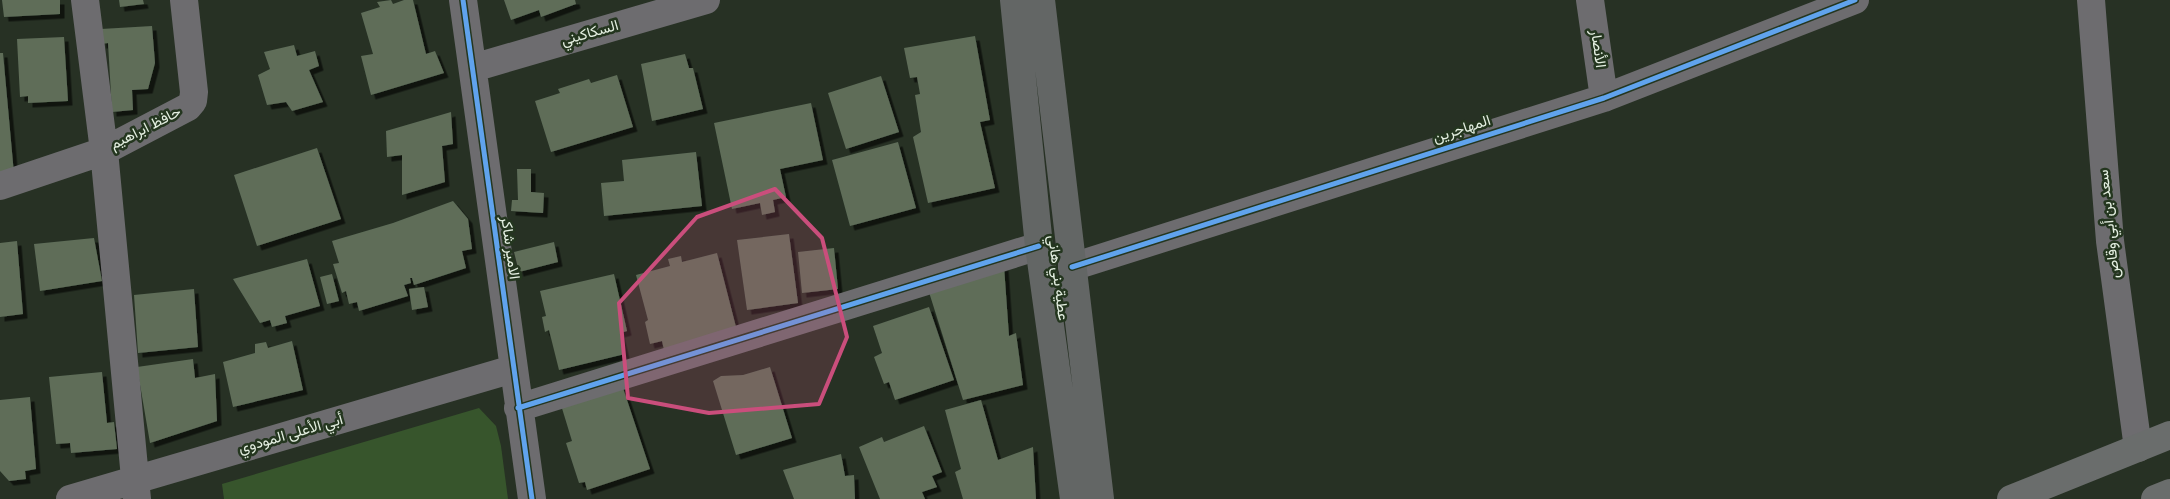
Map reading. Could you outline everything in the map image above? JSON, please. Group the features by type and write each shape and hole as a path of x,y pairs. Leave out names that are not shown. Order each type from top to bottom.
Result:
{"main road":[{"name":"عطية بني هاني","path":"1014,0 1039,246 1074,499"},
{"path":"1041,0 1100,499"},
{"path":"2011,499 2170,435"},
{"path":"2155,499 2170,493"}],"street":[{"path":"85,0 104,151 136,490"},
{"name":"حافظ ابراهيم","path":"0,186 104,151 180,112 193,101 193,76 184,0"},
{"name":"الامير شاكر","path":"463,0 532,499"},
{"name":"السكاكيني","path":"473,68 706,0"},
{"name":"الأنصار","path":"1590,0 1604,98"},
{"name":"المهاجرين","path":"1072,268 1604,98 1855,0"},
{"name":"سعد بن أبي وقاص","path":"2092,0 2110,241 2138,448"},
{"path":"518,408 1039,246"},
{"name":"أبي الأعلى المودوي","path":"70,499 136,490 513,369"}],"highlighted area":[{"path":"775,189 822,238 847,337 819,404 709,413 628,398 619,303 697,217"}],"green space":[{"path":"479,408 496,426 501,446 508,499 224,499 222,484"}],"building":[{"path":"2,0 60,0 60,14 4,17"},
{"path":"119,0 143,0 144,4 120,7"},
{"path":"391,0 393,4 404,0 413,0 426,54 435,51 444,73 371,95 361,56 373,54 361,13 380,7 377,2"},
{"path":"504,0 575,0 576,4 541,17 539,10 511,20"},
{"path":"152,26 155,63 148,89 132,90 133,110 112,112 108,43 102,44 101,29"},
{"path":"975,36 990,120 980,122 995,188 928,203 913,137 921,132 915,95 920,94 917,77 910,78 904,48"},
{"path":"64,37 68,101 28,103 28,96 20,97 17,39"},
{"path":"294,45 297,56 315,51 319,66 309,70 323,102 292,111 286,102 267,105 258,75 270,69 264,52"},
{"path":"0,53 3,53 14,174 0,175"},
{"path":"685,54 689,68 693,68 703,109 652,121 641,64"},
{"path":"617,75 633,127 551,152 535,101 560,93 558,89 589,79 591,83"},
{"path":"881,76 899,132 846,149 828,93"},
{"path":"811,103 823,160 780,169 786,197 773,200 775,212 762,215 760,203 732,209 714,123"},
{"path":"451,112 453,144 442,146 445,182 402,195 402,155 387,157 386,131"},
{"path":"898,142 916,208 850,226 832,160"},
{"path":"317,148 341,219 257,246 234,175"},
{"path":"696,152 702,206 604,216 601,183 624,181 622,160"},
{"path":"517,169 531,169 531,192 544,193 543,213 511,211 512,200 518,200"},
{"path":"453,201 468,219 472,249 462,251 466,268 414,285 412,278 410,278 411,283 404,285 408,296 359,311 357,302 349,304 346,291 342,293 333,264 339,263 332,241 393,223"},
{"path":"789,234 798,303 747,310 737,240"},
{"path":"94,238 102,281 40,291 34,244"},
{"path":"17,241 23,314 0,317 0,243"},
{"path":"554,242 558,262 519,272 514,252"},
{"path":"834,248 838,289 802,293 798,252"},
{"path":"717,253 736,327 664,350 662,341 650,344 645,322 648,320 636,275 670,266 668,259 681,256 682,262"},
{"path":"307,259 320,306 285,316 287,323 272,327 270,320 260,323 233,279"},
{"path":"1004,266 1009,336 1016,333 1023,385 963,400 928,289"},
{"path":"332,274 339,301 327,304 320,277"},
{"path":"614,274 627,331 620,333 625,354 559,370 549,330 545,332 542,317 546,316 540,291"},
{"path":"424,287 428,307 412,310 409,289"},
{"path":"194,289 198,347 138,353 134,295"},
{"path":"929,307 954,380 895,400 889,382 884,384 874,357 882,353 873,326"},
{"path":"292,341 303,390 233,407 223,362 255,353 255,344 266,342 268,348"},
{"path":"193,359 195,378 215,374 217,421 150,443 137,367"},
{"path":"770,367 792,438 736,455 713,381 721,376 743,375"},
{"path":"102,372 107,423 114,422 117,449 71,453 70,443 56,444 49,377"},
{"path":"622,385 650,469 587,490 585,482 579,483 566,443 572,441 561,405"},
{"path":"30,397 36,469 25,471 26,479 9,481 0,471 0,400"},
{"path":"981,400 998,460 1033,447 1036,499 963,499 955,472 961,469 945,410"},
{"path":"924,426 942,472 932,476 937,487 922,492 925,499 880,499 859,447 882,437 884,442"},
{"path":"841,454 845,476 854,475 855,499 794,499 783,470"}],"cycle path":[{"path":"463,0 532,499"},
{"path":"1072,267 1604,98 1855,0"},
{"path":"518,408 1039,246"}]}
